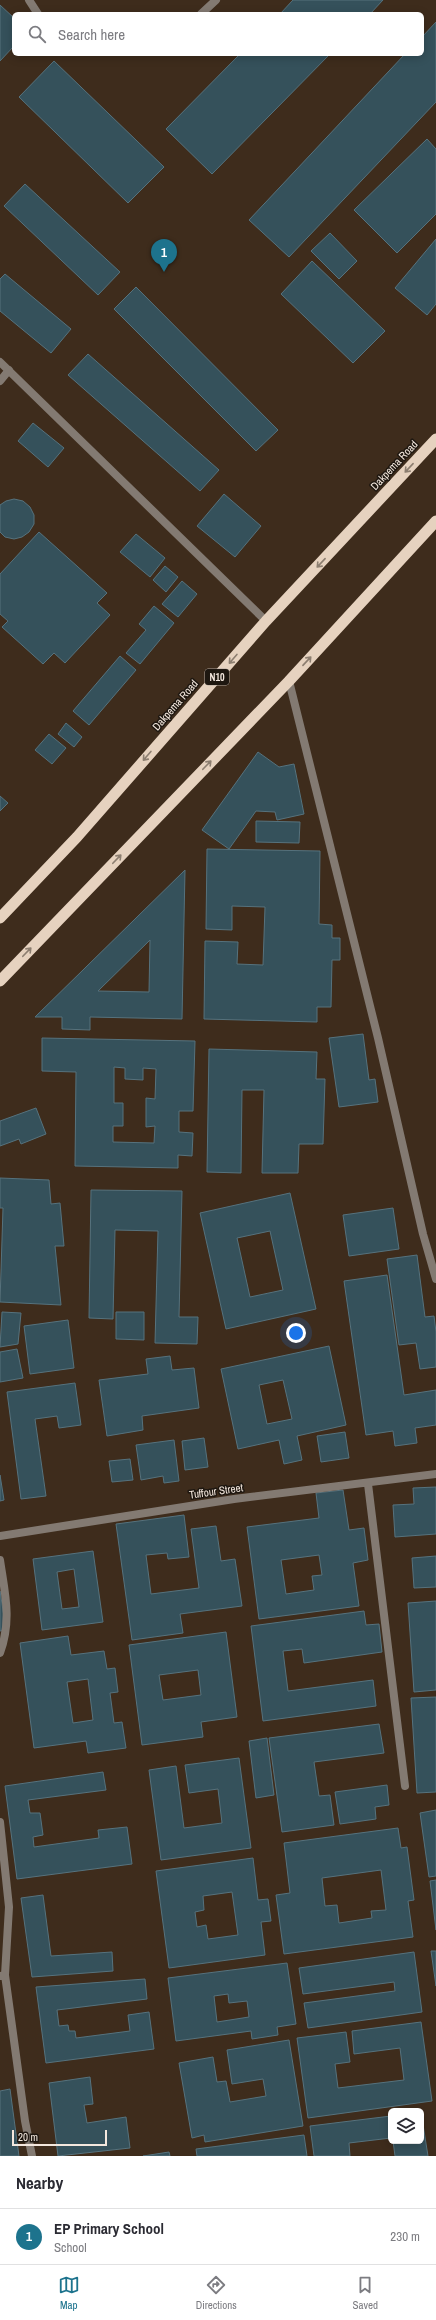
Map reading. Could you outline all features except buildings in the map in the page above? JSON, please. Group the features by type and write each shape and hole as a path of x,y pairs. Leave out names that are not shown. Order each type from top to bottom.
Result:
{"highway":[{"name":"Dakpema Road","path":"0,918 76,837 266,621 436,439"},
{"path":"0,980 289,681 436,521"}],"street":[{"path":"28,0 37,12"},
{"path":"203,12 216,0"},
{"path":"0,362 266,621"},
{"path":"0,381 9,370"},
{"path":"289,681 378,1038 423,1234 436,1279"},
{"name":"Tuffour Street","path":"0,1536 234,1499 368,1484 436,1474"},
{"path":"368,1484 405,1786"},
{"path":"0,1560 7,1608 7,1635 0,1654"},
{"path":"0,1822 9,1907 3,1975 24,2121 32,2156"}],"place":[{"name":"EP Primary School","path":"164,272"}]}
